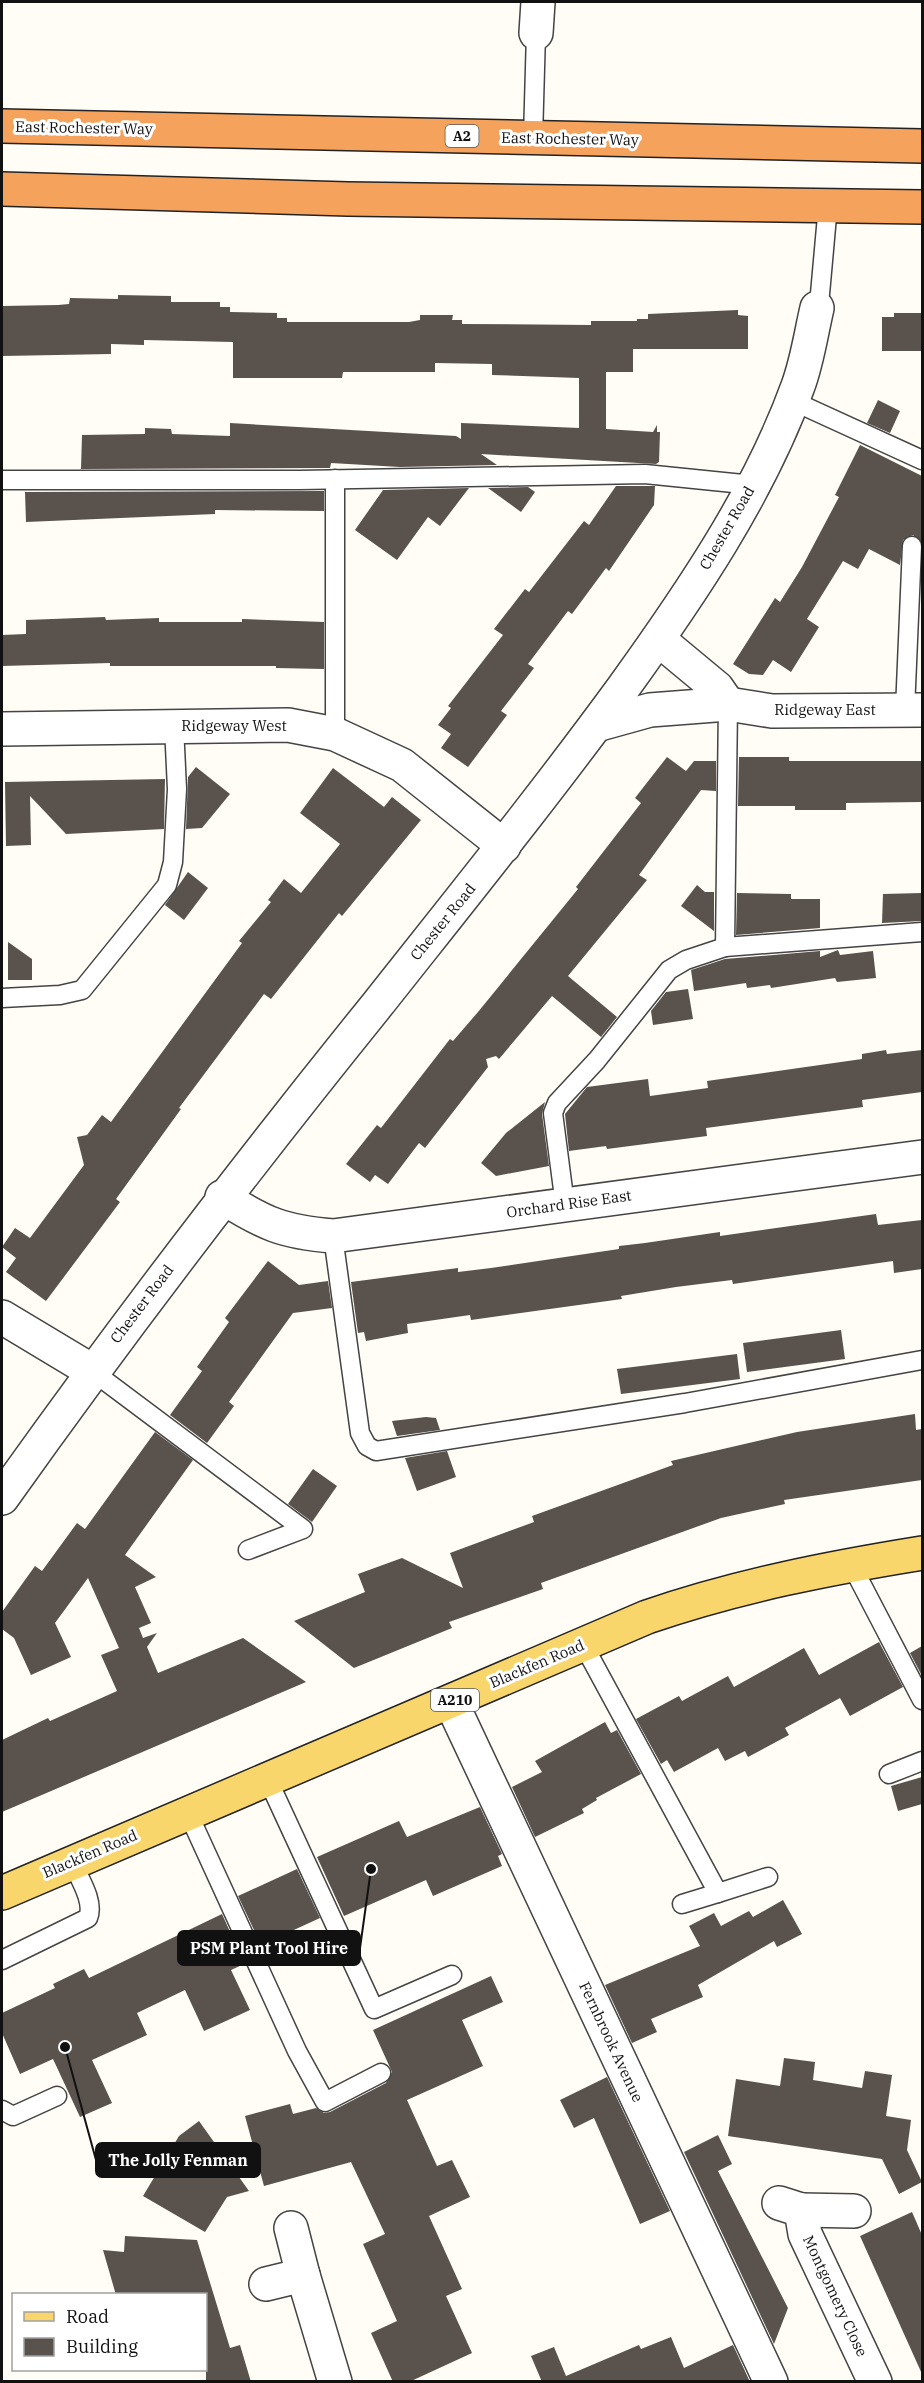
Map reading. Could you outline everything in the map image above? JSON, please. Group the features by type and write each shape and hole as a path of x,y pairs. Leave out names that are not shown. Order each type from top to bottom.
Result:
{"highway":[{"name":"East Rochester Way","path":"2,126 922,146"},
{"path":"2,189 348,199 922,207"}],"main road":[{"name":"Blackfen Road","path":"2,1893 583,1644 695,1601 850,1564 922,1553"}],"street":[{"name":"Chester Road","path":"2,1498 92,1371 222,1197 504,846 658,639 730,529 753,485 800,382 817,308"},
{"path":"658,639 717,688 728,704"},
{"name":"Ridgeway East","path":"596,725 650,710 728,704 772,711 914,710"},
{"name":"Ridgeway West","path":"2,729 288,725 335,734 402,765 504,846"},
{"name":"Orchard Rise East","path":"222,1197 257,1219 294,1233 333,1236 922,1157"},
{"path":"2,1317 92,1371"},
{"name":"Fernbrook Avenue","path":"451,1702 771,2382"},
{"name":"Montgomery Close","path":"854,2211 790,2206 875,2382"},
{"path":"291,2228 335,2382"},
{"path":"266,2284 303,2275"}],"lane":[{"path":"533,138 537,17"},
{"path":"817,308 828,205"},
{"path":"793,401 922,460"},
{"path":"2,480 335,479 645,474 753,485"},
{"path":"335,479 335,734"},
{"path":"912,546 914,710"},
{"path":"725,947 728,704"},
{"path":"2,998 60,995 81,990 167,885 173,862 177,789 174,726"},
{"path":"565,1205 553,1113 557,1103 597,1060 669,970 686,960 725,947 922,932"},
{"path":"333,1236 360,1432 367,1446 376,1451 684,1403 922,1360"},
{"path":"92,1371 303,1529 248,1550"},
{"path":"850,1564 922,1700"},
{"path":"583,1644 718,1893"},
{"path":"889,1774 922,1761"},
{"path":"268,1780 374,2009 452,1975"},
{"path":"188,1813 297,2051 325,2102 381,2073"},
{"path":"2,1960 88,1918 91,1911 89,1903 72,1862"},
{"path":"682,1904 768,1877"},
{"path":"2,2109 13,2116 57,2096"}],"building":[{"path":"118,295 171,296 171,302 220,302 220,307 230,307 230,312 277,313 277,318 287,318 287,322 409,322 420,320 420,315 453,315 452,320 462,320 462,324 591,325 591,321 648,319 648,314 738,310 738,315 748,316 748,349 633,349 633,372 606,372 606,429 653,432 657,425 657,432 660,432 659,462 656,464 481,454 497,465 400,467 331,463 330,468 81,469 82,435 145,434 145,428 171,429 172,434 230,436 230,423 456,436 461,439 461,423 579,428 579,378 492,375 492,364 435,363 435,372 343,372 342,378 233,378 233,342 144,340 144,345 111,344 111,354 2,356 2,306 69,304 70,298 118,299"},
{"path":"894,313 922,313 922,351 882,351 882,317 894,317"},
{"path":"878,400 900,411 890,433 867,423"},
{"path":"860,445 922,476 922,543 913,535 903,540 900,565 869,549 858,569 843,561 807,619 819,627 791,672 773,660 763,675 749,674 733,664 775,598 780,602 802,567 839,497 835,495"},
{"path":"616,486 655,486 654,505 609,571 606,568 572,614 568,611 528,664 534,668 501,711 507,715 468,767 441,748 451,734 438,725 451,708 448,706 503,635 494,629 525,589 529,592 584,521 589,525"},
{"path":"528,487 535,492 521,512 488,488"},
{"path":"469,488 440,526 428,517 397,560 355,530 383,490"},
{"path":"324,491 324,511 215,510 215,514 26,522 25,492"},
{"path":"105,617 106,620 159,618 159,622 242,622 242,619 324,622 324,669 276,668 276,666 110,666 110,663 2,666 2,635 26,634 26,620"},
{"path":"667,757 686,771 694,761 716,761 716,791 701,790 639,875 647,880 568,976 617,1017 601,1037 552,996 499,1059 496,1056 486,1059 488,1067 425,1148 419,1143 388,1184 375,1175 370,1182 346,1164 377,1125 381,1128 450,1039 453,1041 478,1012 578,889 576,887 641,803 635,798"},
{"path":"739,757 789,757 789,761 922,761 922,802 846,803 846,810 795,810 795,806 738,806"},
{"path":"196,767 230,794 202,828 186,829 188,777"},
{"path":"333,768 384,807 392,797 421,820 342,916 339,913 271,999 264,994 179,1108 181,1109 116,1199 120,1202 46,1301 6,1272 16,1258 2,1247 15,1228 30,1238 84,1165 77,1137 87,1135 102,1115 111,1122 242,943 239,941 271,902 268,900 284,879 301,893 340,844 300,813"},
{"path":"165,779 164,829 66,834 30,796 31,845 6,846 5,782"},
{"path":"188,872 208,888 184,920 165,905"},
{"path":"697,885 705,892 714,892 714,931 681,906"},
{"path":"737,893 791,894 791,899 820,899 820,928 736,935"},
{"path":"922,893 922,921 882,923 883,894"},
{"path":"8,942 32,959 32,980 8,980"},
{"path":"838,950 840,955 873,951 876,978 837,982 835,978 771,988 770,985 747,988 746,983 694,991 691,970 725,959 820,951 820,957"},
{"path":"688,989 693,1019 653,1025 651,1011 666,992"},
{"path":"886,1050 887,1054 922,1050 922,1092 862,1100 863,1107 706,1128 707,1136 607,1149 606,1146 569,1151 565,1114 587,1087 648,1079 650,1096 708,1088 707,1081 862,1059 862,1054"},
{"path":"545,1102 542,1114 549,1166 496,1176 481,1163 506,1133"},
{"path":"876,1214 878,1225 922,1220 922,1269 894,1273 893,1261 733,1284 732,1280 676,1287 621,1296 622,1299 471,1320 470,1315 407,1324 408,1333 366,1341 364,1332 358,1333 351,1282 458,1268 458,1272 491,1268 619,1249 619,1246 720,1232 720,1236"},
{"path":"268,1261 299,1285 328,1281 332,1308 293,1313 229,1402 234,1406 207,1443 170,1415 202,1371 197,1367 229,1322 225,1318"},
{"path":"841,1330 845,1359 747,1372 743,1343"},
{"path":"737,1354 740,1379 621,1394 617,1369"},
{"path":"915,1414 916,1430 922,1429 922,1480 784,1500 785,1504 721,1518 541,1583 543,1589 449,1622 452,1628 354,1668 294,1621 365,1592 358,1574 402,1558 463,1588 450,1553 534,1522 532,1516 673,1465 671,1461 797,1432"},
{"path":"436,1418 440,1430 397,1436 392,1421"},
{"path":"155,1432 193,1460 125,1555 156,1577 135,1587 151,1623 139,1628 143,1638 157,1633 147,1647 158,1673 243,1638 306,1682 2,1812 2,1740 48,1718 50,1721 117,1691 101,1655 119,1648 88,1578 55,1623 71,1657 31,1675 14,1638 2,1629 2,1612 35,1566 42,1571 77,1523 85,1529"},
{"path":"447,1451 456,1477 417,1491 405,1458"},
{"path":"313,1469 337,1486 312,1522 288,1504"},
{"path":"879,1642 903,1687 850,1716 840,1698 785,1728 789,1735 748,1757 745,1751 725,1761 718,1748 674,1772 667,1760 661,1764 636,1719 679,1696 682,1701 728,1676 734,1687 804,1648 819,1675"},
{"path":"922,1646 922,1676 910,1653"},
{"path":"605,1722 611,1733 617,1730 641,1774 596,1798 597,1800 582,1809 584,1813 535,1837 512,1787 542,1772 535,1761"},
{"path":"922,1777 922,1804 898,1811 891,1786"},
{"path":"480,1807 502,1854 498,1856 502,1866 433,1896 426,1880 344,1916 317,1857 399,1821 407,1837"},
{"path":"297,1869 320,1918 261,1945 238,1896"},
{"path":"783,1900 802,1934 777,1947 774,1941 698,1985 703,1997 651,2019 657,2032 632,2043 605,1985 700,1946 689,1926 714,1913 721,1926 749,1911 753,1917"},
{"path":"222,1914 240,1954 237,1955 242,1965 231,1970 250,2010 204,2031 185,1990 137,2013 147,2035 92,2060 112,2103 80,2117 53,2059 20,2074 2,2033 2,2013 55,1988 53,1984 84,1969 89,1978"},
{"path":"491,1976 503,2002 462,2020 483,2066 407,2100 437,2166 452,2160 470,2197 429,2216 462,2289 446,2296 472,2353 409,2382 393,2382 371,2333 397,2321 363,2244 385,2234 351,2162 264,2186 245,2116 290,2104 293,2114 316,2108 324,2113 330,2112 386,2083 392,2072 373,2030"},
{"path":"784,2058 815,2062 813,2080 862,2088 865,2071 892,2075 886,2116 911,2120 907,2150 922,2182 899,2194 882,2159 728,2136 736,2079 780,2086"},
{"path":"607,2077 670,2211 640,2224 594,2118 574,2128 560,2100"},
{"path":"199,2121 249,2191 227,2197 205,2232 143,2196 179,2136"},
{"path":"718,2135 732,2164 718,2171 788,2308 774,2344 684,2152"},
{"path":"912,2212 922,2235 922,2374 860,2236"},
{"path":"125,2236 197,2240 230,2348 240,2345 251,2382 206,2382 207,2293 115,2293 103,2250 124,2252"},
{"path":"671,2337 684,2368 733,2345 750,2382 542,2382 531,2356 554,2347 566,2376 639,2345 641,2349"}],"place":[{"name":"PSM Plant Tool Hire","path":"371,1869"},
{"name":"The Jolly Fenman","path":"65,2047"}]}
